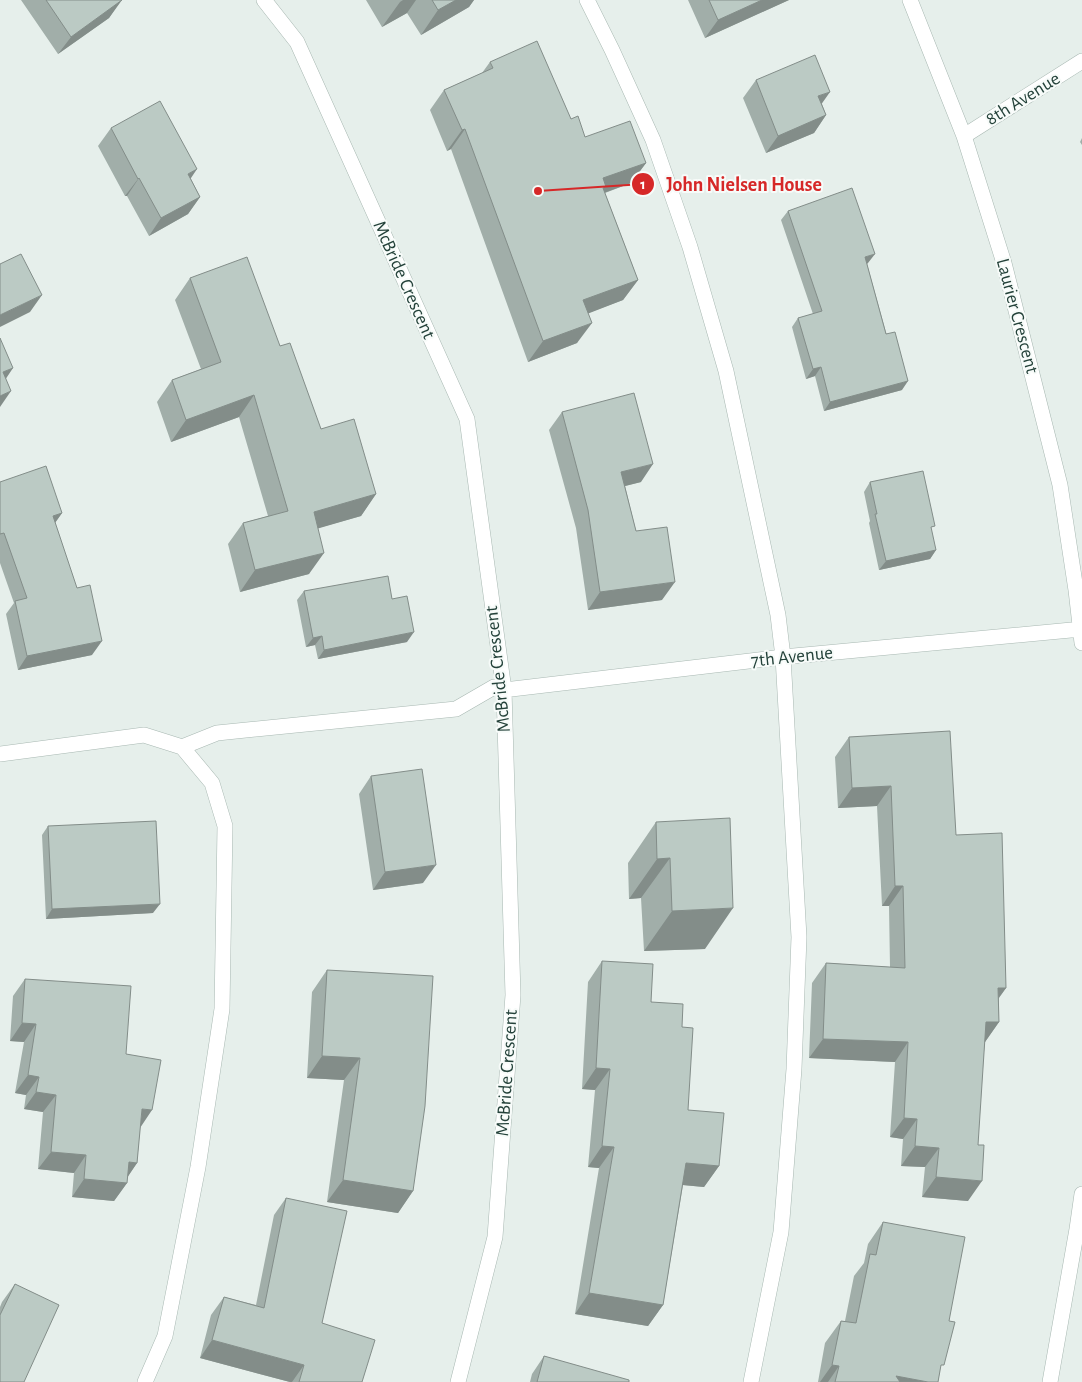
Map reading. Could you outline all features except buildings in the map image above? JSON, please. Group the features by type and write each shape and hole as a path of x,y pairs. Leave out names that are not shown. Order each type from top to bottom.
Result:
{"street":[{"name":"McBride Crescent","path":"264,0 296,42 467,420 504,690 512,1004 495,1237 458,1382"},
{"path":"587,0 653,140 692,256 726,371 778,615 783,657 800,937 794,1069 781,1232 751,1382"},
{"name":"Laurier Crescent","path":"910,0 964,136 1004,263 1060,485 1082,634"},
{"name":"8th Avenue","path":"964,136 1082,61"},
{"name":"7th Avenue","path":"182,747 217,733 456,709 494,687 504,690 783,657 1082,634"},
{"path":"0,754 144,735 182,747 212,783 225,826 222,1009 198,1167 165,1336 145,1382"},
{"path":"1050,1382 1082,1194"}],"place":[{"name":"John Nielsen House","path":"538,191"}]}
